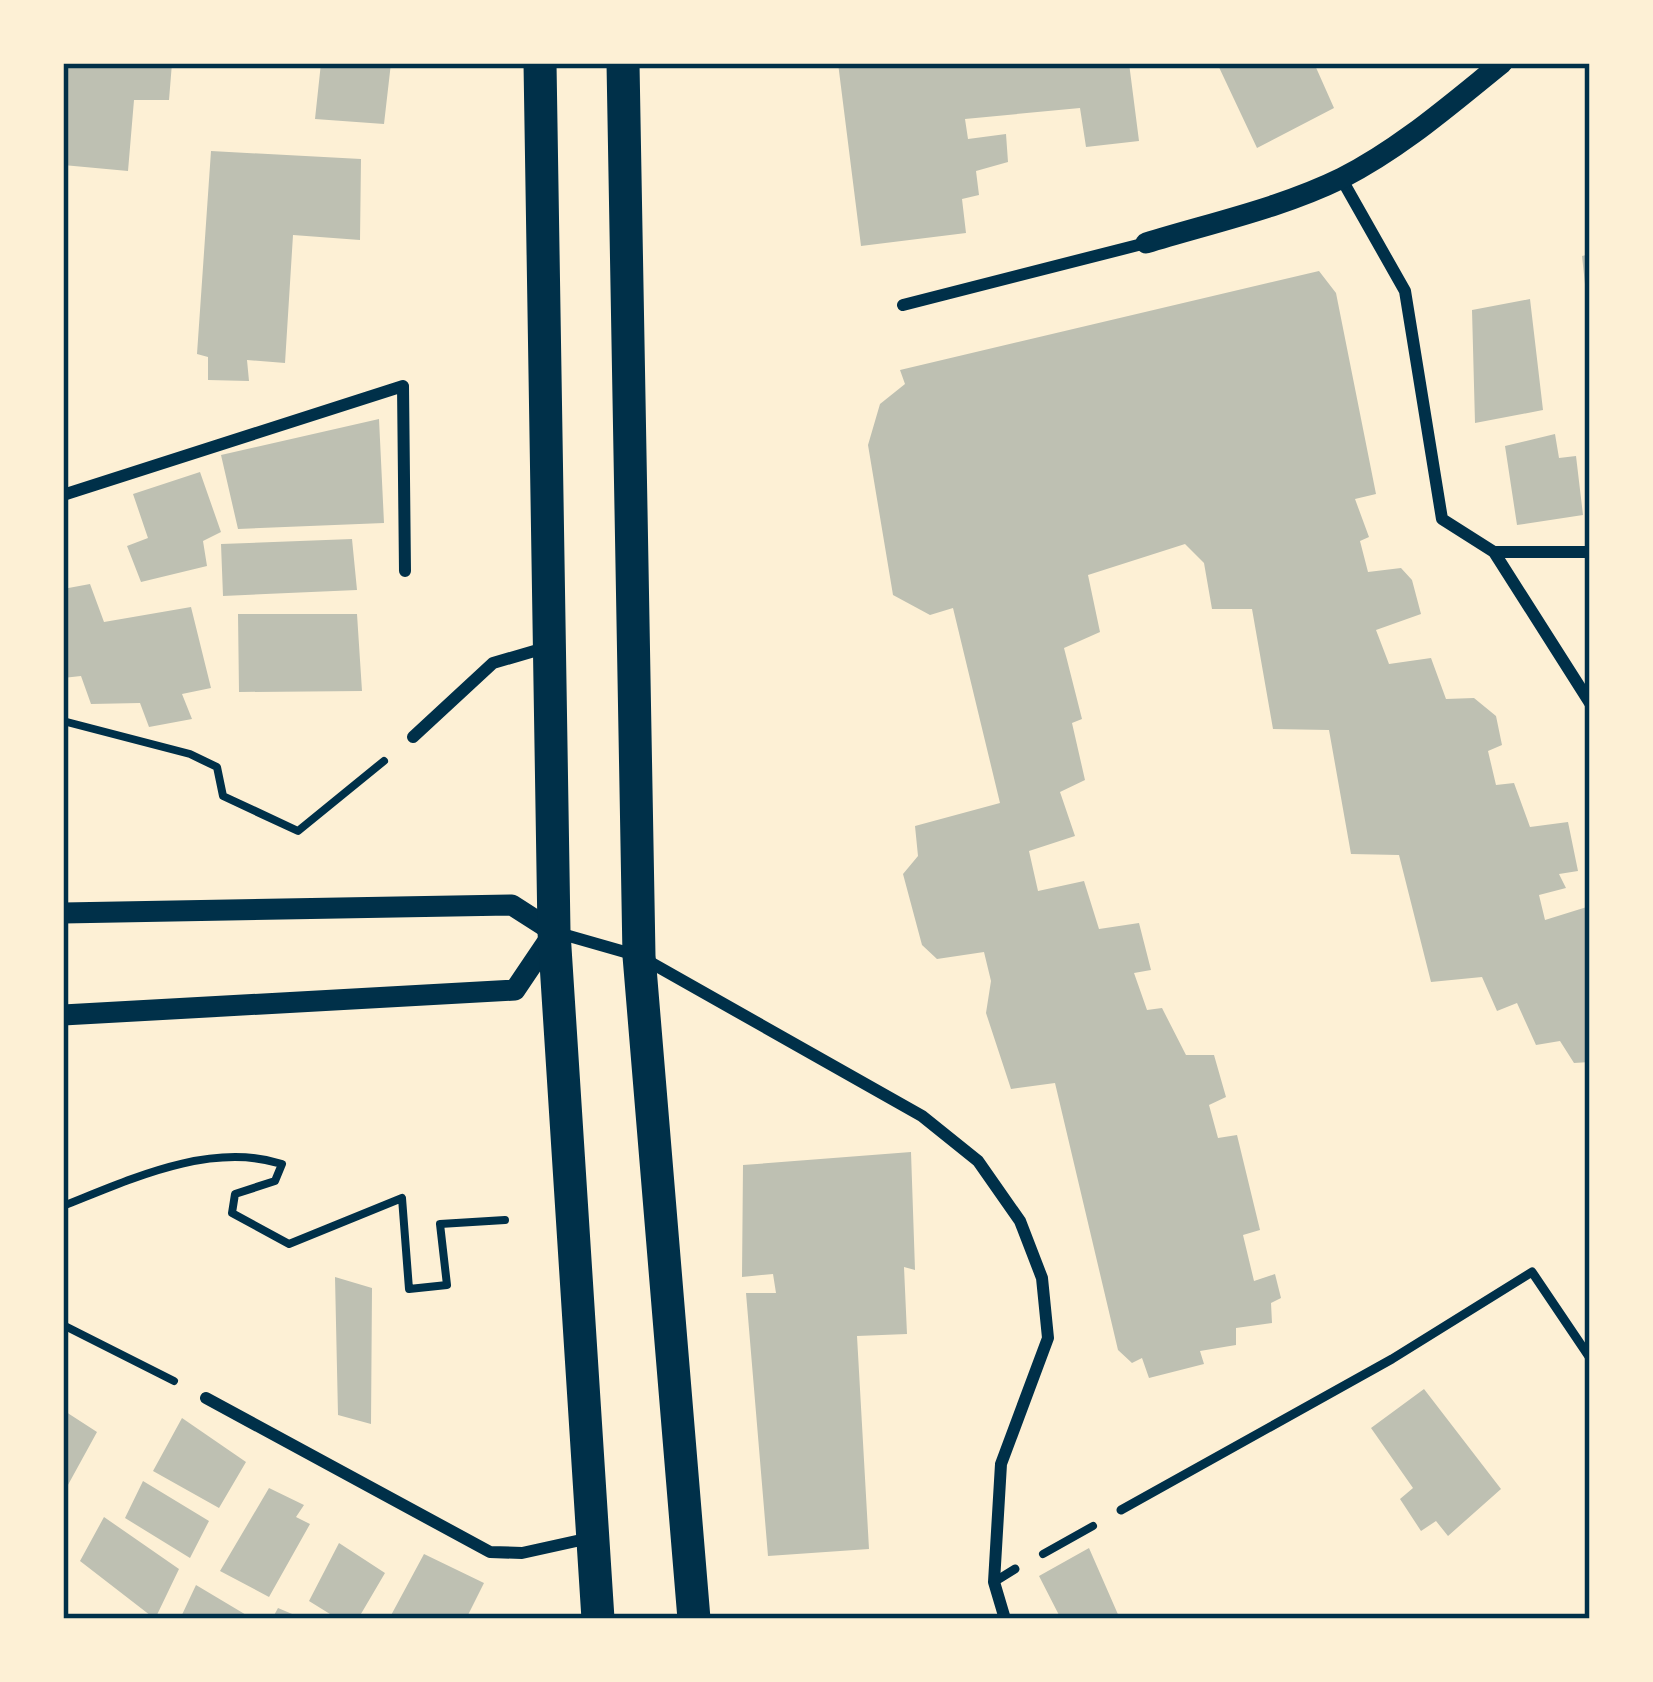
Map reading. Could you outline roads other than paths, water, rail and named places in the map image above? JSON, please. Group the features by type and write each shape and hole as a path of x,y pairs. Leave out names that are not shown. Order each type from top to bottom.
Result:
{"highway":[{"path":"540,63 554,932 598,1619"},
{"path":"623,63 639,956 694,1619"}],"street":[{"path":"903,305 1146,243 1341,178 1420,130 1502,63"},
{"path":"1341,178 1405,291 1442,519 1494,552 1590,703"},
{"path":"63,495 403,386 405,571"},
{"path":"1494,552 1590,552"},
{"path":"413,737 493,663 549,647"},
{"path":"63,913 512,905 554,932 639,956 922,1116 978,1161 1020,1221 1042,1278 1048,1338 1000,1464 994,1582 1005,1619"},
{"path":"63,1015 515,990 554,932"},
{"path":"206,1398 490,1552 522,1553 590,1538"}],"lane":[{"path":"1121,1510 1392,1359 1532,1272 1590,1358"},
{"path":"994,1582 1016,1569"}]}
